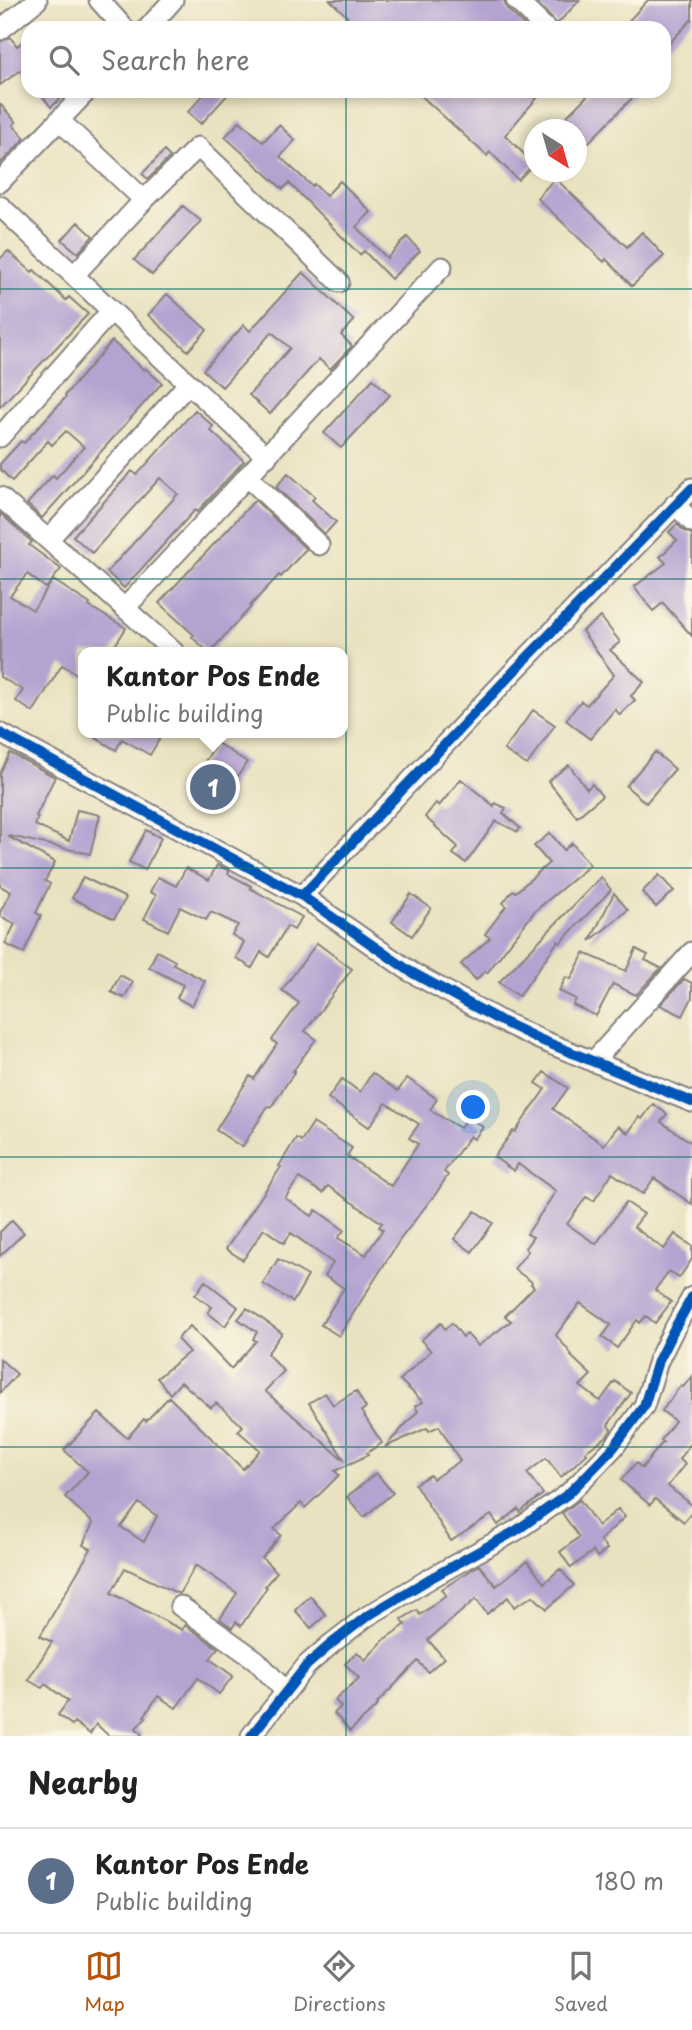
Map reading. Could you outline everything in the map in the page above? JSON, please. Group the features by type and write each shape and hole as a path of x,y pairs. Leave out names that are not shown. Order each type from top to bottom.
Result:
{"street":[{"path":"0,30 37,0"},
{"path":"99,0 118,21"},
{"path":"154,21 173,0"},
{"path":"516,0 538,21"},
{"path":"0,182 80,98"},
{"path":"60,120 144,200"},
{"path":"75,275 144,200 198,148 339,282"},
{"path":"0,206 267,457"},
{"path":"125,608 442,267"},
{"path":"0,437 111,311"},
{"path":"49,539 188,384"},
{"path":"247,476 319,545"},
{"path":"302,896 692,488"},
{"path":"0,497 168,647"},
{"path":"675,504 692,522"},
{"path":"0,733 302,896 411,972 499,1020 692,1102"},
{"path":"593,1062 692,951"},
{"path":"251,1736 307,1665 331,1644 366,1617 517,1530 582,1480 614,1447 645,1406 658,1361 671,1332 692,1297"},
{"path":"180,1606 256,1660 286,1692"}],"building":[{"path":"330,0 504,0 507,9 520,21 352,21"},
{"path":"534,0 580,0 560,21 554,21"},
{"path":"648,0 692,0 692,19 671,42 671,21 628,21"},
{"path":"10,37 17,46 21,43 21,70 0,85 0,42"},
{"path":"44,98 61,98 51,107"},
{"path":"201,98 225,98 201,124 188,112"},
{"path":"424,98 537,98 505,135 524,154 524,174 518,180 490,152 487,156"},
{"path":"585,98 632,98 587,144 587,119 564,119"},
{"path":"0,104 16,122 13,125 25,138 0,164"},
{"path":"240,121 263,142 279,125 295,140 280,157 326,196 340,181 371,212 356,227 387,258 407,237 420,251 391,279 364,251 360,255 289,183 283,189 225,137"},
{"path":"164,151 170,157 148,179 142,174"},
{"path":"551,182 559,182 627,247 642,232 664,256 632,286 606,259 604,262 537,198"},
{"path":"183,206 201,221 152,275 134,260"},
{"path":"78,222 93,236 78,253 62,240"},
{"path":"8,251 32,272 34,270 66,300 69,297 88,314 0,407 0,259"},
{"path":"303,272 354,321 341,335 352,346 330,369 319,359 270,414 249,395 290,348 272,332 222,387 203,370 244,325 250,331"},
{"path":"167,294 207,330 188,351 148,315"},
{"path":"112,341 162,383 42,518 27,504 53,475 56,478 84,447 66,431 52,445 48,441 12,481 0,469 0,464 21,441 24,443 66,397"},
{"path":"373,379 390,395 341,448 324,433"},
{"path":"195,410 213,426 210,430 244,461 124,588 107,572 178,494 160,478 92,553 73,536 132,471 137,475"},
{"path":"288,473 315,497 312,500 336,522 325,534 276,487"},
{"path":"255,500 306,549 215,647 203,647 192,637 194,635 159,603"},
{"path":"0,513 32,542 29,545 61,569 46,588 27,574 10,596 33,610 53,580 126,628 114,647 78,647 78,675 62,665 33,712 16,701 23,690 0,677"},
{"path":"677,524 692,534 692,636 663,603 653,611 634,587 666,563 660,557 677,540 669,532"},
{"path":"601,617 620,642 610,650 644,682 631,696 635,700 620,715 615,709 590,739 566,720 581,701 587,705 614,675 582,631"},
{"path":"533,710 555,725 527,765 504,750"},
{"path":"96,738 160,738 150,755 122,739 116,750"},
{"path":"217,743 247,762 224,797 194,778"},
{"path":"655,752 675,769 646,803 626,786"},
{"path":"10,753 55,777 36,816 35,825 69,841 77,810 100,815 90,854 9,837 55,862 45,881 50,884 36,913 41,915 24,953 5,944 15,924 0,916 11,892 0,886 0,773"},
{"path":"569,765 587,789 592,784 602,796 577,817 548,781"},
{"path":"461,779 494,806 495,803 506,808 503,813 520,828 518,832 496,821 466,863 453,854 458,847 425,817 436,803 439,806"},
{"path":"146,830 161,838 145,870 129,862"},
{"path":"550,833 564,850 572,843 590,865 535,911 487,973 485,971 476,980 461,964 490,938 485,934 506,906 503,903 513,890 516,892 549,863 534,846"},
{"path":"217,865 230,871 228,874 251,886 250,888 302,917 294,930 287,926 269,957 261,952 252,968 236,958 244,942 232,935 238,925 211,912 206,920 180,907 168,931 144,919 156,895 150,892 158,877 176,886 186,868 209,880"},
{"path":"659,875 674,891 656,907 642,892"},
{"path":"83,877 126,898 114,919 72,898"},
{"path":"601,877 611,890 560,943 558,941 519,996 499,982"},
{"path":"614,893 628,910 590,941"},
{"path":"411,894 431,908 412,936 392,922"},
{"path":"317,943 352,969 305,1031 316,1039 242,1147 216,1130 250,1076 254,1079 277,1044 272,1040 299,1003 282,990"},
{"path":"636,949 648,955 645,960 661,968 636,995 613,984 596,1016 573,1005 576,999 559,991 566,977 571,979 584,953 626,971"},
{"path":"157,951 175,961 173,964 205,981 192,1006 177,998 183,985 149,967"},
{"path":"120,975 133,982 124,998 111,992"},
{"path":"684,979 692,983 692,998 683,1016 660,1005"},
{"path":"544,1072 568,1088 553,1109 604,1145 618,1126 628,1133 639,1117 642,1119 653,1104 667,1114 661,1122 692,1143 692,1204 654,1178 643,1194 612,1173 594,1201 586,1197 567,1224 596,1244 626,1202 644,1214 634,1227 664,1249 675,1234 692,1246 692,1259 679,1278 669,1271 655,1290 671,1302 655,1323 646,1316 640,1323 637,1320 617,1348 602,1337 611,1325 580,1303 556,1335 571,1356 591,1375 580,1386 600,1401 615,1381 631,1393 608,1425 611,1430 561,1477 546,1458 527,1473 543,1494 520,1512 518,1509 498,1525 491,1515 451,1541 415,1484 430,1475 433,1479 460,1461 439,1426 429,1431 427,1428 385,1447 418,1411 415,1406 423,1402 400,1380 431,1351 421,1340 441,1323 445,1329 452,1323 463,1337 467,1334 478,1346 511,1321 505,1316 534,1287 532,1282 514,1269 528,1251 525,1248 533,1237 527,1234 556,1191 518,1164 514,1171 494,1157 545,1089 536,1083"},
{"path":"372,1073 398,1091 407,1078 437,1099 430,1110 460,1128 468,1117 483,1127 474,1139 470,1136 444,1172 448,1175 399,1241 339,1336 321,1325 344,1288 325,1276 333,1263 291,1233 284,1243 264,1229 243,1260 226,1249 281,1167 279,1166 296,1138 301,1141 313,1123 352,1148 347,1156 391,1186 418,1144 409,1138 419,1124 386,1103 369,1127 328,1098 342,1079 360,1092","holes":["299,1178 323,1193 328,1186 382,1223 379,1227 383,1229 366,1255 338,1238 344,1230 316,1210 312,1216 285,1198"]},
{"path":"475,1211 493,1223 472,1252 454,1239"},
{"path":"12,1220 24,1233 0,1256 0,1232"},
{"path":"278,1259 308,1276 293,1302 263,1284"},
{"path":"205,1281 238,1307 225,1326 208,1313 212,1307 195,1295"},
{"path":"247,1308 282,1333 267,1354 284,1371 265,1391 345,1461 309,1403 325,1393 333,1405 356,1391 366,1408 361,1411 382,1443 367,1453 368,1455 335,1471 339,1475 324,1490 305,1508 301,1503 274,1529 281,1535 262,1558 277,1572 265,1586 267,1587 241,1626 236,1622 232,1628 220,1619 237,1593 196,1565 179,1594 125,1568 111,1593 182,1630 185,1625 218,1648 210,1659 233,1676 219,1694 198,1678 176,1708 158,1696 136,1728 143,1736 109,1736 96,1724 90,1734 74,1722 72,1725 58,1715 68,1701 45,1684 42,1688 28,1680 52,1642 40,1636 91,1549 83,1545 93,1523 65,1497 88,1472 64,1450 99,1413 127,1438 169,1397 243,1469 260,1450 238,1431 243,1426 216,1403 211,1408 181,1382 170,1394 157,1378 189,1352 177,1339 190,1326 231,1369 256,1341 253,1339 257,1332 238,1319","holes":["139,1503 157,1516 144,1542 121,1527"]},
{"path":"0,1359 17,1374 0,1393"},
{"path":"692,1376 692,1441 679,1459 685,1464 668,1486 692,1505 692,1512 684,1522 655,1499 650,1505 621,1480 636,1463 642,1468 663,1442 661,1440 675,1421 662,1411 681,1385 683,1387"},
{"path":"376,1473 393,1493 364,1517 347,1497"},
{"path":"580,1500 598,1526 618,1509 625,1517 600,1540 607,1549 597,1557 593,1551 571,1568 560,1552 579,1537 562,1513"},
{"path":"527,1561 544,1583 560,1569 574,1585 547,1609 533,1596 514,1607 508,1597 487,1614 476,1599 428,1640 444,1658 428,1672 418,1661 350,1731 334,1713 341,1707 335,1700 359,1678 345,1664 357,1652 365,1660 386,1638 405,1625 402,1619 417,1610 420,1615 446,1595 442,1589 479,1565 496,1586"},
{"path":"310,1596 326,1615 311,1628 295,1610"}],"cycle path":[{"path":"302,896 516,669 692,488"},
{"path":"0,733 302,896 411,972 499,1020 692,1102"},
{"path":"251,1736 307,1665 366,1617 517,1530 568,1494 614,1447 644,1406 658,1361 692,1297"}],"place":[{"name":"Kantor Pos Ende","path":"213,787"}]}
